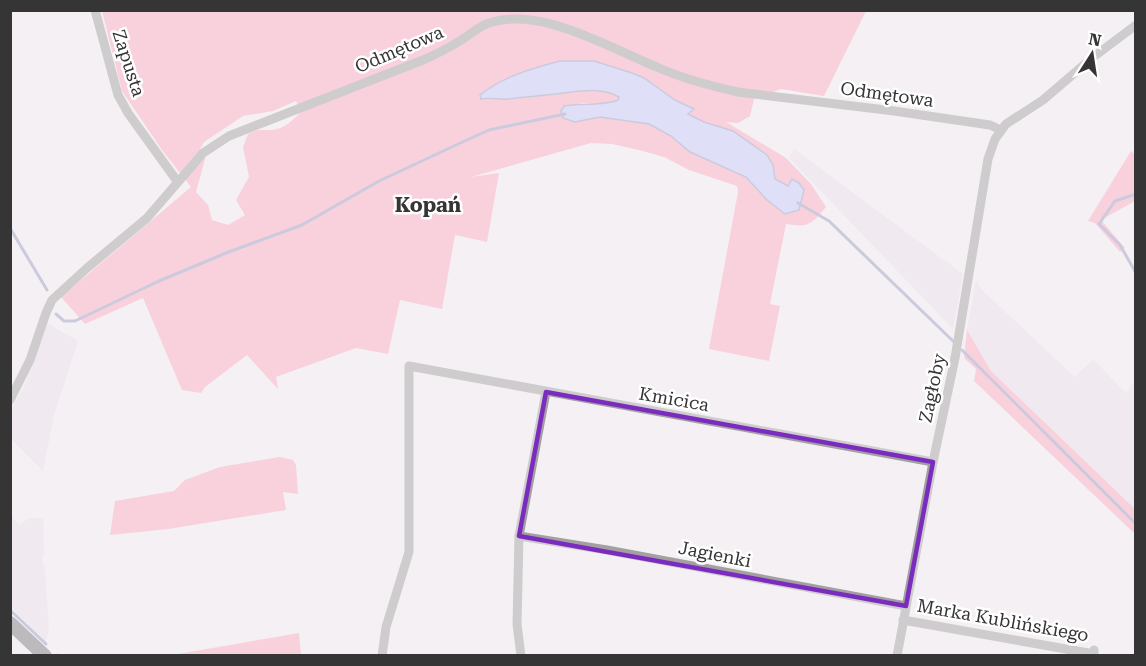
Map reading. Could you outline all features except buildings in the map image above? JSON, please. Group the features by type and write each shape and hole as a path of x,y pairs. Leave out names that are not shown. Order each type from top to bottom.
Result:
{"street":[{"name":"Zapusta","path":"95,10 118,95 177,181"},
{"name":"Odmętowa","path":"10,400 30,360 52,300 87,267 147,218 203,153 229,136 441,52 486,25 505,20 526,20 548,24 592,39 661,69 738,92 894,111 990,125 1001,130"},
{"path":"1001,130 1044,100 1082,66 1136,25"},
{"name":"Zagłoby","path":"897,656 956,352 988,159 992,144 1001,130"},
{"name":"Kmicica","path":"382,656 386,627 410,545 409,366 933,462"},
{"path":"520,656 517,624 519,536 546,392"},
{"name":"Jagienki","path":"519,536 619,552 906,606"},
{"name":"Marka Kublińskiego","path":"903,620 1094,654 1095,650"},
{"path":"10,623 45,656"}],"highlighted area":[{"path":"546,392 933,462 906,606 519,536"}],"shaded area":[{"path":"102,11 866,11 824,96 781,89 754,99 750,116 738,123 726,122 786,158 811,184 826,207 805,225 786,224 770,304 780,306 769,361 709,349 738,192 737,186 689,170 664,157 612,144 591,143 471,177 499,173 487,242 455,235 442,309 400,300 388,354 356,348 276,377 278,389 247,355 205,387 201,393 182,390 143,298 85,324 61,297 191,187 162,150 122,91","holes":["560,61 594,61 632,73 658,87 675,100 693,108 688,114 704,122 733,131 767,155 773,165 775,178 788,186 792,180 799,210 785,214 767,200 746,177 690,152 671,136 649,124 600,117 575,122 580,103 611,103 619,97 588,90 522,98 490,97 512,77 530,69","296,101 301,112 287,125 248,134 243,147 249,177 236,200 245,215 228,225 212,220 208,205 196,192 205,159 200,149 204,142 243,116 273,111"]},
{"path":"794,149 963,274 953,329 789,158"},
{"path":"1131,151 1135,154 1135,201 1101,220 1125,248 1120,252 1095,223 1088,221"},
{"path":"976,280 981,289 1075,377 1093,359 1126,393 1135,380 1135,509 990,371 967,330"},
{"path":"47,323 78,341 54,415 43,471 11,439 11,409 24,387"},
{"path":"967,330 991,371 1135,509 1135,534 974,381 976,369 964,358"},
{"path":"280,457 293,460 296,465 298,494 283,492 286,510 168,529 110,535 115,501 174,491 185,480 220,467"},
{"path":"11,516 20,525 29,518 43,518 44,553 42,559 49,628 46,642 11,607"},
{"path":"299,633 301,655 172,655"}],"water":[{"path":"560,61 594,61 632,73 694,109 688,114 704,122 733,131 767,155 773,165 775,179 788,186 792,179 799,183 804,190 799,210 785,214 767,200 746,177 690,152 671,136 649,124 600,117 575,122 563,118 561,111 564,106 618,100 619,97 611,94 587,91 508,99 481,99 480,95 508,78"}],"waterway":[{"path":"56,314 64,321 75,321 159,281 302,225 379,181 489,130 565,114"},
{"path":"1136,194 1115,201 1099,224 1120,245 1136,273"},
{"path":"798,203 829,221 954,342"},
{"path":"10,228 47,290"},
{"path":"962,350 1136,524"},
{"path":"10,610 46,644"}],"district":[{"name":"Kopań","path":"428,205"}]}
